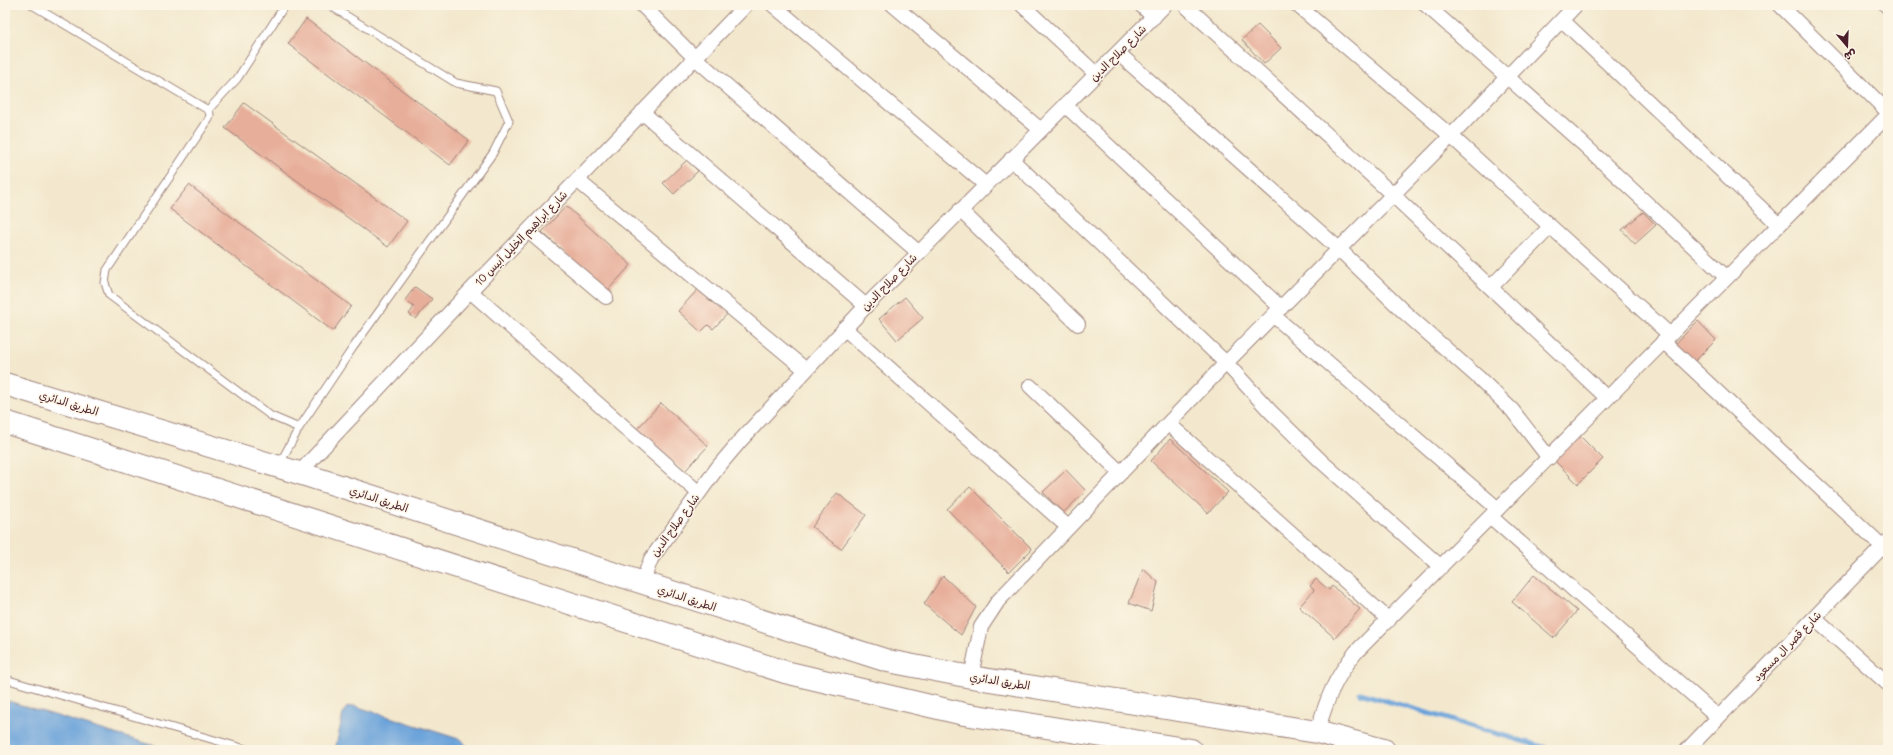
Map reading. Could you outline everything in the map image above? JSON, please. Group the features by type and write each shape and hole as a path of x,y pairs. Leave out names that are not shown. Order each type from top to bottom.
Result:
{"main road":[{"name":"الطريق الدائري","path":"5,384 278,468 299,473 888,661 971,677 1317,732 1384,750"},
{"path":"5,422 785,672 964,714 1191,750"}],"street":[{"path":"642,5 695,58 918,252"},
{"name":"شارع ابراهيم الخليل أبيس 10","path":"299,473 470,291 746,5"},
{"path":"773,5 986,185"},
{"path":"893,5 1041,130"},
{"path":"1022,5 1096,74"},
{"path":"1141,5 1154,17"},
{"name":"شارع صلاح الدين","path":"642,583 651,559 699,493 740,441 844,328 918,252 1165,5"},
{"path":"1185,5 1393,195 1607,398"},
{"path":"1297,5 1451,136 1550,227 1885,544"},
{"path":"1426,5 1588,148 1726,277"},
{"path":"971,677 981,627 998,601 1226,363 1508,78 1576,5"},
{"path":"1317,732 1328,696 1345,666 1356,652 1888,113 1780,5"},
{"path":"1562,20 1779,225"},
{"path":"1118,53 1339,250 1480,379 1512,410 1549,458"},
{"path":"1065,105 1277,312 1494,513 1718,717"},
{"path":"642,112 866,306"},
{"path":"1011,160 1226,363 1270,411 1322,462 1441,567"},
{"path":"577,180 806,370"},
{"path":"960,210 1078,324"},
{"path":"1491,287 1550,227"},
{"path":"528,231 606,297"},
{"path":"470,291 699,493"},
{"path":"844,328 1068,527"},
{"path":"1030,386 1121,473"},
{"path":"1169,424 1389,620"},
{"name":"شارع قصر ال مسعود","path":"1687,750 1885,544"},
{"path":"1814,618 1888,684"}],"lane":[{"path":"32,5 208,110 210,114 208,119 108,270 105,283 109,295 144,323 271,416 299,428"},
{"path":"208,110 237,80 285,5"},
{"path":"278,468 299,428 356,343 493,153 509,121 496,91 456,83 329,5"},
{"path":"5,678 249,750"}],"water":[{"path":"5,700 168,750 5,750"},
{"path":"355,706 462,740 469,750 335,750 343,714 347,707"}],"building":[{"path":"306,19 469,140 450,165 288,44"},
{"path":"1258,25 1281,48 1264,64 1242,40"},
{"path":"244,103 407,221 388,247 225,128"},
{"path":"687,160 698,171 674,194 663,183"},
{"path":"189,185 351,306 333,331 170,209"},
{"path":"566,206 631,265 607,291 542,232"},
{"path":"1643,212 1656,225 1635,244 1622,230"},
{"path":"701,286 729,312 713,329 708,325 701,332 678,311"},
{"path":"415,287 432,299 416,319 409,314 414,307 405,300"},
{"path":"905,297 923,318 897,340 879,319"},
{"path":"1698,321 1716,340 1694,362 1675,344"},
{"path":"661,403 708,446 684,472 637,429"},
{"path":"1579,435 1603,459 1578,484 1554,460"},
{"path":"1170,439 1228,492 1208,513 1151,461"},
{"path":"1066,470 1086,491 1063,513 1043,492"},
{"path":"970,487 1032,549 1009,572 947,509"},
{"path":"837,493 866,515 841,549 812,527"},
{"path":"1143,569 1158,582 1151,611 1129,603"},
{"path":"1534,575 1577,611 1554,638 1512,602"},
{"path":"943,576 976,607 961,635 924,604"},
{"path":"1316,579 1329,590 1332,586 1360,609 1335,638 1299,607 1314,590 1310,586"}],"waterway":[{"path":"1360,693 1553,750"}]}
